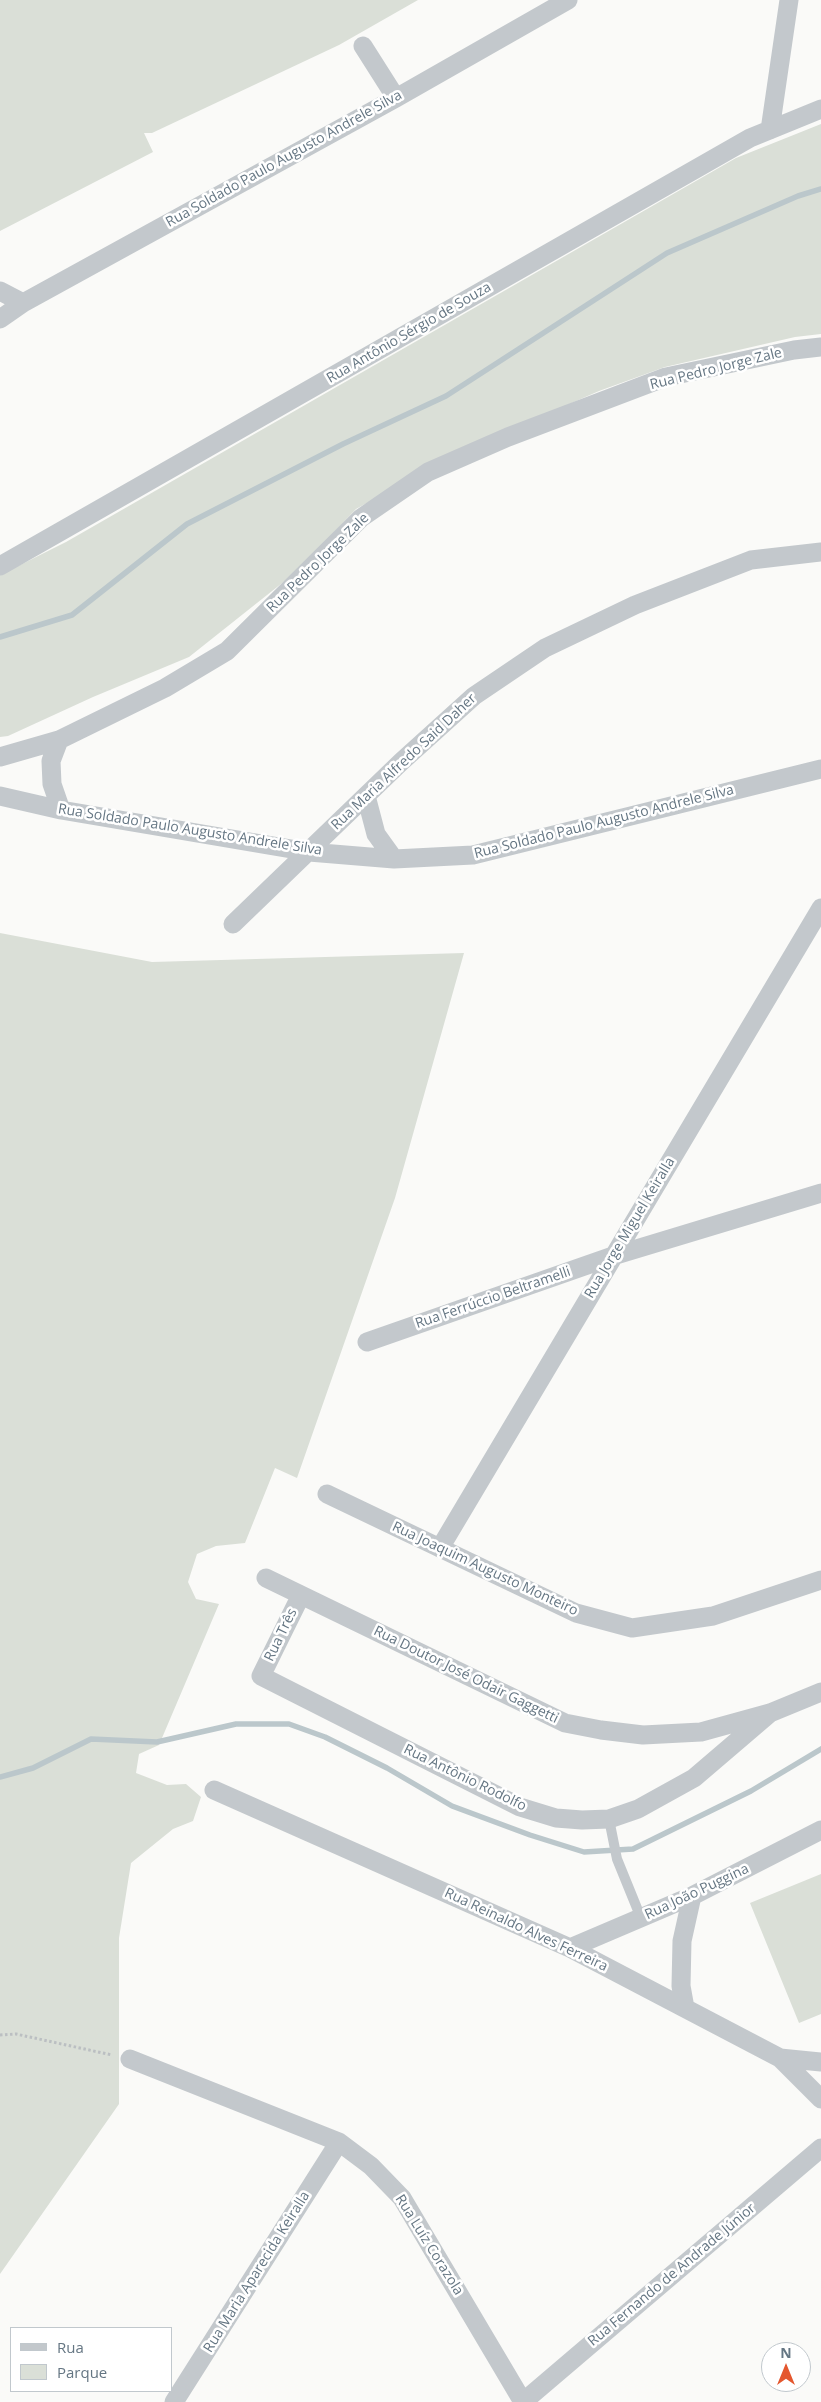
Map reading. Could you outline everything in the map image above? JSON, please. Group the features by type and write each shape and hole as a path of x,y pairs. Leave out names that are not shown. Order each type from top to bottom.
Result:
{"street":[{"name":"Rua Soldado Paulo Augusto Andrele Silva","path":"0,319 23,303 396,98 568,0"},
{"path":"770,130 789,0"},
{"path":"363,46 396,98"},
{"name":"Rua Antônio Sérgio de Souza","path":"0,566 750,138 821,109"},
{"path":"0,291 23,303"},
{"name":"Rua Pedro Jorge Zale","path":"0,757 59,740 165,688 227,651 361,518 428,472 508,437 666,378 794,350 821,347"},
{"name":"Rua Maria Alfredo Said Daher","path":"233,924 366,796 474,696 545,648 635,605 751,560 821,552"},
{"path":"59,740 51,760 52,784 61,810"},
{"name":"Rua Soldado Paulo Augusto Andrele Silva","path":"0,796 61,810 308,852 394,859 473,855 821,769"},
{"path":"366,796 376,834 394,859"},
{"name":"Rua Jorge Miguel Keiralla","path":"440,1548 612,1256 821,908"},
{"name":"Rua Ferrúccio Beltramelli","path":"367,1342 612,1256 821,1193"},
{"name":"Rua Joaquim Augusto Monteiro","path":"327,1494 576,1613 632,1628 713,1616 821,1580"},
{"name":"Rua Doutor José Odair Gaggetti","path":"266,1578 565,1723 643,1735 701,1732 770,1713 821,1692"},
{"name":"Rua Três","path":"261,1676 301,1595"},
{"name":"Rua Antônio Rodolfo","path":"261,1676 520,1807 556,1818 582,1820 609,1819 638,1809 694,1778 770,1713"},
{"name":"Rua Reinaldo Alves Ferreira","path":"214,1790 570,1948 780,2058 821,2099"},
{"name":"Rua João Puggina","path":"570,1948 692,1896 821,1830"},
{"path":"685,2008 681,1956 686,1918 692,1896"},
{"path":"780,2058 821,2062"},
{"name":"Rua Luíz Corazola","path":"130,2059 339,2142 371,2166 402,2198 523,2402"},
{"name":"Rua Maria Aparecida Keiralla","path":"174,2402 339,2142"},
{"name":"Rua Fernando de Andrade Júnior","path":"523,2402 821,2148"}],"lane":[{"path":"609,1819 617,1859 641,1918"}],"path":[{"path":"0,2035 16,2034 130,2059"}],"green space":[{"path":"0,0 418,0 339,45 152,133 144,133 153,152 0,231"},
{"path":"821,124 821,334 795,337 665,367 599,391 460,452 356,509 296,572 189,657 93,697 8,736 0,737 0,575 66,542 736,158"},
{"path":"0,933 152,962 464,953 395,1198 297,1478 275,1468 245,1543 216,1546 197,1554 188,1582 196,1599 219,1604 159,1745 139,1754 136,1773 167,1785 186,1784 201,1797 193,1821 173,1829 131,1863 119,1938 119,2104 0,2274"},
{"path":"821,1874 821,2014 799,2023 750,1903"}],"waterway":[{"path":"0,637 72,615 187,524 343,444 446,396 667,253 798,196 821,189"},
{"path":"0,1777 33,1768 91,1739 157,1742 236,1724 289,1724 325,1737 387,1768 452,1806 530,1835 584,1852 633,1849 751,1791 821,1749"}]}
